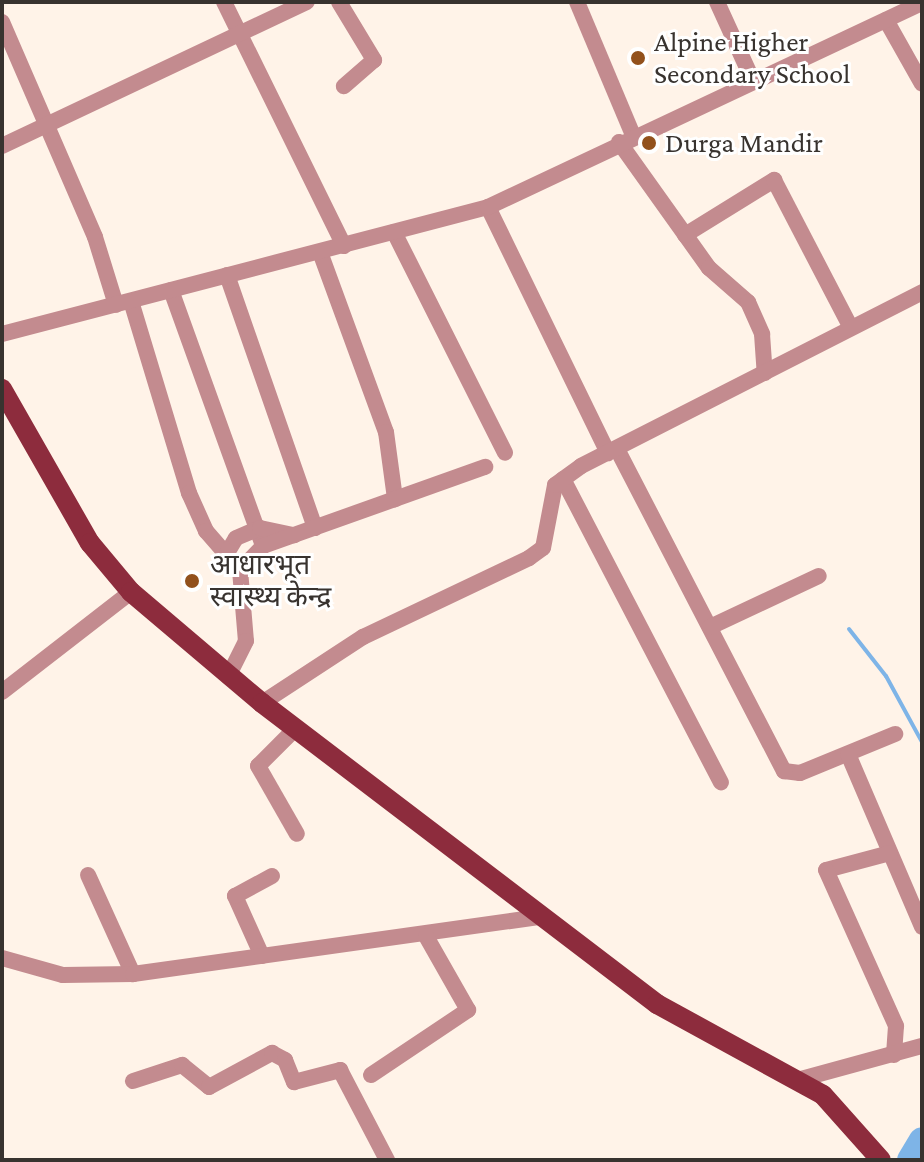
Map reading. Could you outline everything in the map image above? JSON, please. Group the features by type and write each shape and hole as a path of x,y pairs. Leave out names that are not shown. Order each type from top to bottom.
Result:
{"main road":[{"path":"2,389 90,543 131,592 228,677 657,1004 801,1079 876,1152"}],"street":[{"path":"224,2 344,246"},
{"path":"2,146 241,37 307,2"},
{"path":"339,2 374,60 344,86"},
{"path":"577,2 626,139 685,235 748,302 762,334 765,373"},
{"path":"717,2 753,81"},
{"path":"2,334 488,207 626,139 922,3"},
{"path":"886,20 922,84"},
{"path":"2,22 124,303 189,493 206,531 240,570 246,641 228,677"},
{"path":"685,235 774,180 850,326"},
{"path":"488,207 546,313 613,451 710,627 784,771 800,773 895,734"},
{"path":"394,232 505,453"},
{"path":"320,252 386,432 395,499"},
{"path":"227,275 315,528"},
{"path":"171,290 260,528 263,546"},
{"path":"262,703 363,637 536,553 547,500 563,479 850,326 922,292"},
{"path":"240,570 263,546 485,467"},
{"path":"563,479 721,782"},
{"path":"227,553 236,538 260,528 294,535"},
{"path":"710,627 819,576"},
{"path":"2,692 131,592"},
{"path":"295,729 258,766 297,834"},
{"path":"848,754 922,927"},
{"path":"890,853 826,870 896,1026 894,1055"},
{"path":"88,875 133,974"},
{"path":"262,956 235,896 272,876"},
{"path":"2,958 63,975 133,974 426,936 544,916"},
{"path":"371,1075 468,1010 426,936"},
{"path":"801,1079 922,1046"},
{"path":"133,1081 182,1065 209,1087 272,1053 285,1060 294,1082 340,1070 387,1160"}],"waterway":[{"path":"849,629 886,676 922,742"},
{"path":"910,1160 922,1140"}],"place":[{"name":"Alpine Higher Secondary School","path":"638,58"},
{"name":"Durga Mandir","path":"649,143"},
{"name":"आधारभूत स्वास्थ्य केन्द्र","path":"192,581"}]}
